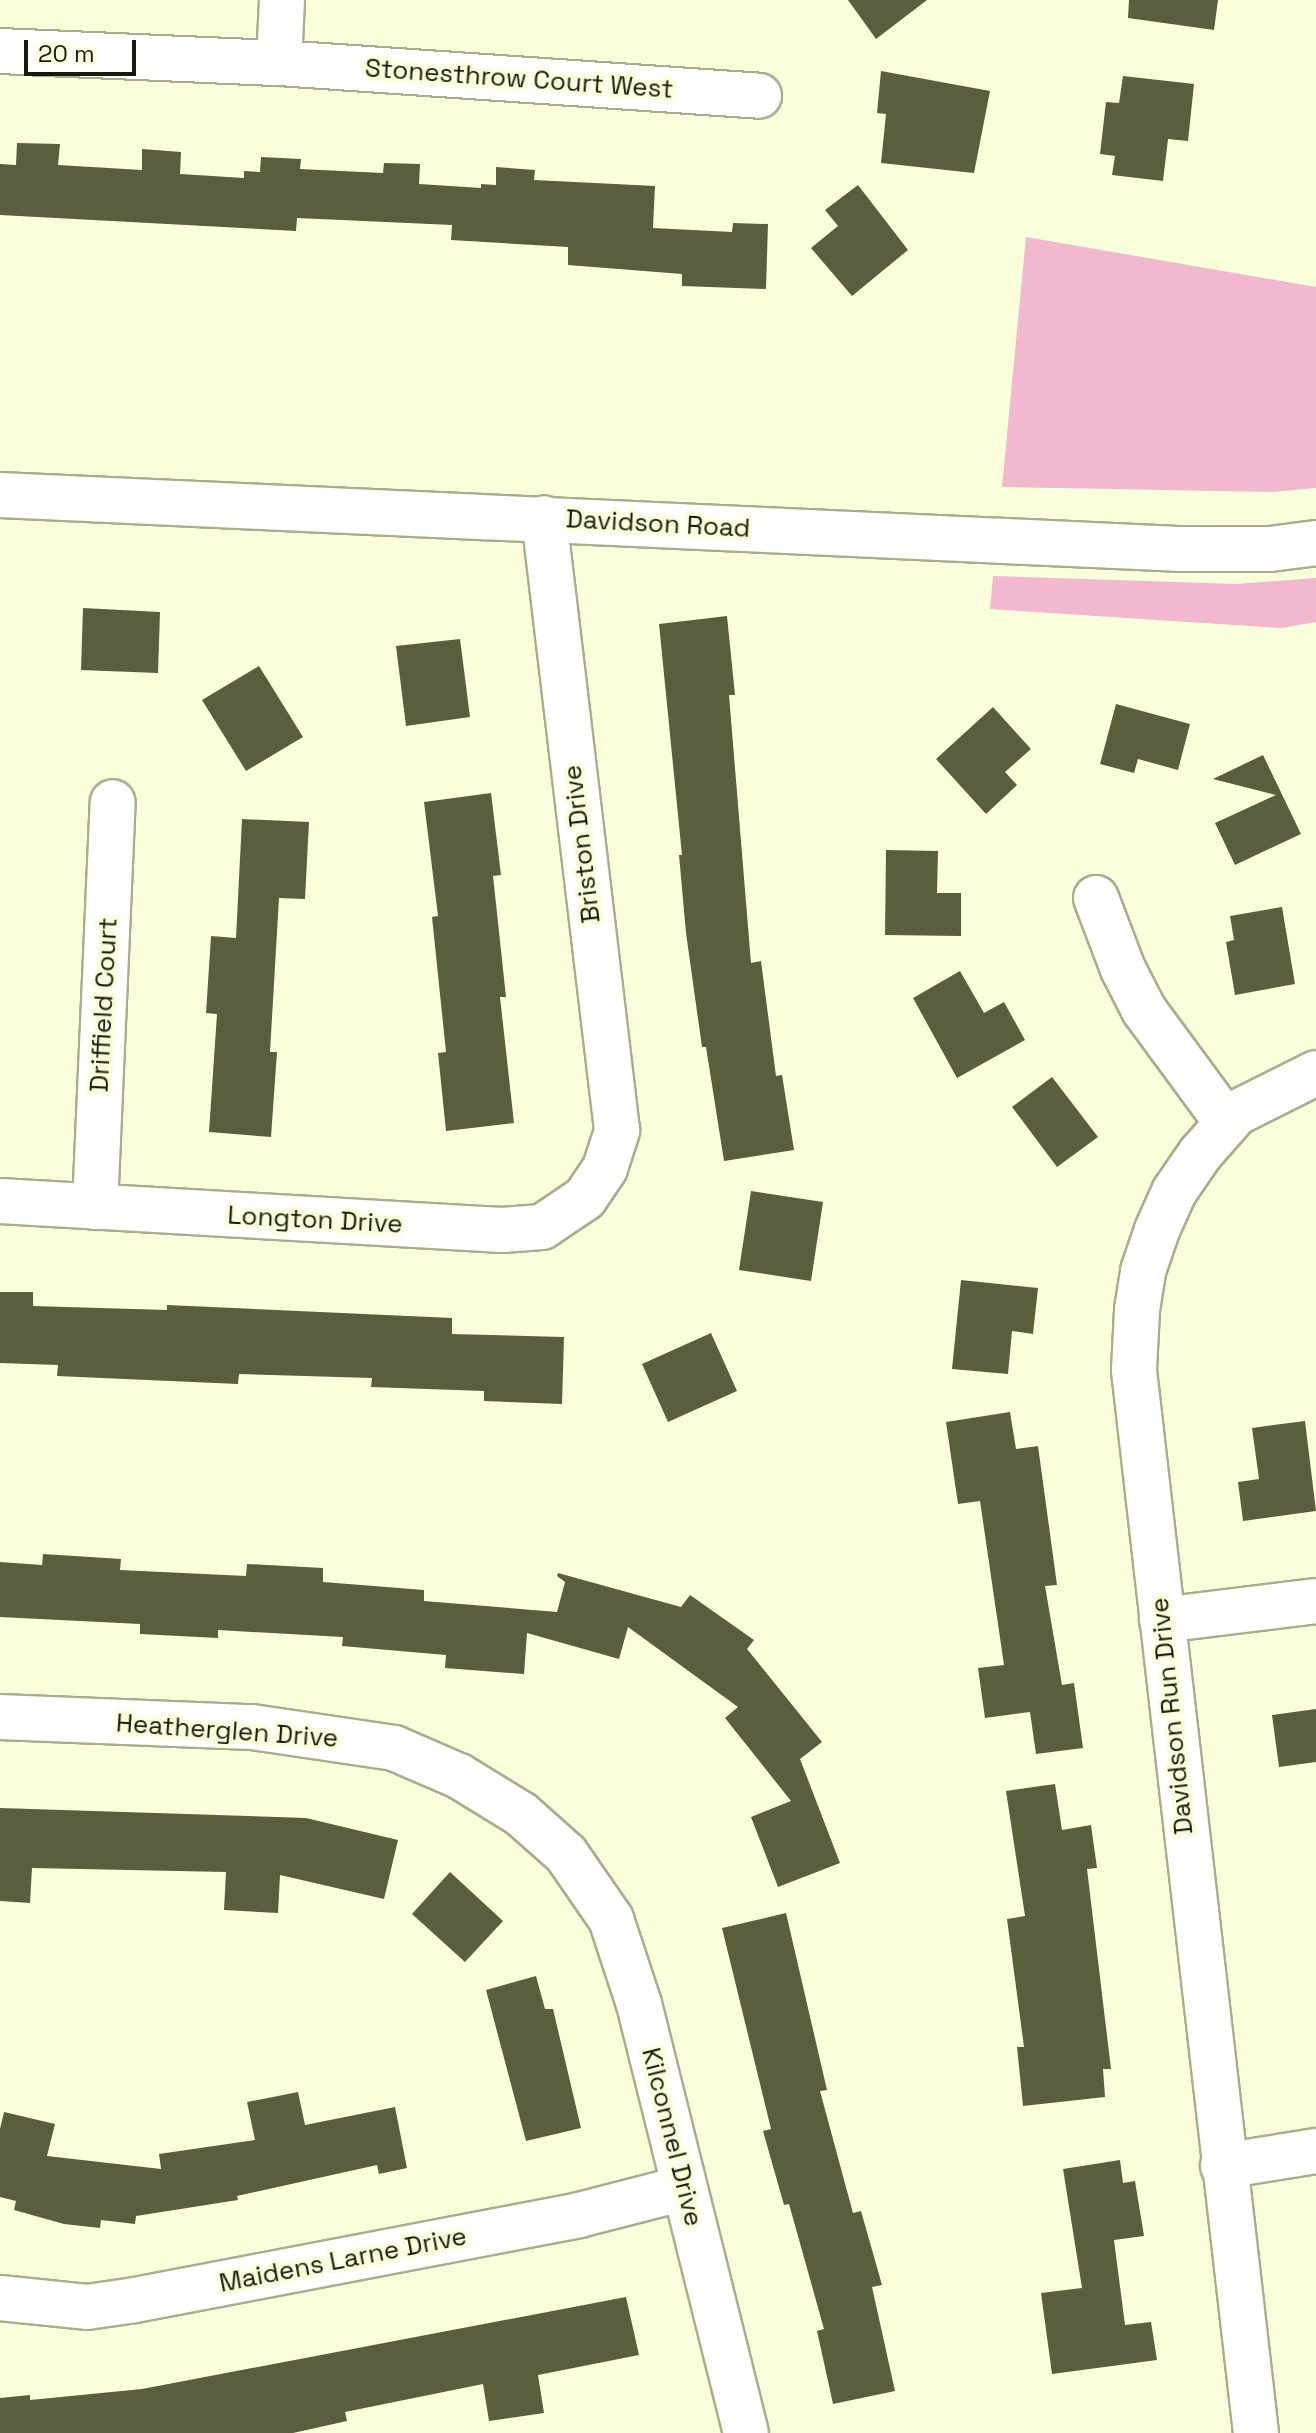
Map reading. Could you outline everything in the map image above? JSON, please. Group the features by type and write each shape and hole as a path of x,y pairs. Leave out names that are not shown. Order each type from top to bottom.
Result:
{"street":[{"path":"279,63 282,0"},
{"name":"Stonesthrow Court West","path":"0,51 279,63 759,96"},
{"name":"Davidson Road","path":"0,495 1178,549 1270,549 1316,543"},
{"name":"Briston Drive","path":"544,518 617,1130 605,1168"},
{"name":"Driffield Court","path":"95,1207 113,802"},
{"path":"1096,898 1123,969 1144,1010 1227,1123"},
{"name":"Davidson Run Drive","path":"1256,2433 1134,1370 1137,1310 1143,1271 1174,1192 1227,1123 1260,1100 1316,1073"},
{"name":"Longton Drive","path":"0,1201 502,1230 542,1227 585,1198 605,1168"},
{"path":"1162,1620 1316,1601"},
{"name":"Heatherglen Drive","path":"0,1717 252,1727 394,1748 471,1783 521,1814 566,1854"},
{"name":"Kilconnel Drive","path":"566,1854 611,1919 639,2004 746,2433"},
{"path":"1223,2166 1316,2151"},
{"name":"Maidens Larne Drive","path":"0,2298 36,2305 87,2307 135,2300 579,2215 684,2188"}],"shaded area":[{"path":"1026,237 1316,287 1316,488 1272,492 1002,487"},
{"path":"993,576 1235,584 1316,578 1316,622 1281,628 990,609"}],"building":[{"path":"848,0 927,0 876,39"},
{"path":"1129,0 1218,0 1214,30 1128,18"},
{"path":"881,71 990,91 974,173 881,163 886,114 877,113"},
{"path":"1123,76 1194,84 1188,141 1168,139 1163,181 1112,175 1115,156 1100,154 1106,102 1119,103"},
{"path":"17,143 60,144 58,165 142,170 142,149 181,152 180,174 244,178 244,171 260,172 261,157 301,159 300,169 383,173 384,163 420,164 419,184 481,188 481,184 496,185 496,167 535,170 534,180 655,186 653,228 732,232 733,223 768,224 766,289 682,286 682,274 568,265 568,247 451,240 452,225 297,218 296,231 0,215 0,164 16,165"},
{"path":"858,185 908,250 852,296 811,248 838,226 825,210"},
{"path":"83,608 160,612 158,673 81,670"},
{"path":"727,616 735,695 729,695 751,963 761,961 776,1076 782,1075 794,1150 724,1161 706,1047 702,1047 686,933 679,855 682,855 659,624"},
{"path":"460,639 470,717 406,726 396,646"},
{"path":"259,666 303,737 246,771 202,700"},
{"path":"1116,704 1190,724 1178,770 1138,759 1134,773 1100,764"},
{"path":"993,707 1031,749 1005,772 1017,785 986,814 936,759"},
{"path":"1263,755 1301,834 1235,865 1215,823 1276,795 1213,779"},
{"path":"491,793 501,875 493,876 506,997 500,997 514,1123 446,1131 438,1053 446,1052 432,917 438,916 424,802"},
{"path":"242,819 309,822 305,899 279,898 270,1052 277,1052 271,1137 209,1132 217,1014 206,1013 211,936 236,938"},
{"path":"886,850 938,851 937,893 961,893 961,936 885,935"},
{"path":"1282,907 1295,984 1235,995 1226,942 1234,940 1230,916"},
{"path":"960,971 984,1013 1004,1002 1025,1040 957,1078 913,998"},
{"path":"1052,1077 1098,1137 1057,1167 1012,1107"},
{"path":"751,1191 823,1202 811,1281 739,1270"},
{"path":"961,1280 1038,1288 1033,1334 1012,1331 1008,1374 952,1369"},
{"path":"0,1292 33,1292 33,1306 167,1310 167,1305 452,1318 452,1334 564,1337 562,1404 484,1401 484,1391 371,1387 372,1378 239,1374 238,1384 57,1376 58,1365 0,1363"},
{"path":"711,1333 737,1391 668,1422 642,1364"},
{"path":"1010,1412 1016,1449 1038,1446 1057,1585 1045,1586 1062,1685 1074,1683 1083,1748 1036,1754 1030,1712 985,1718 978,1668 1004,1665 980,1501 958,1504 946,1422"},
{"path":"1305,1421 1316,1511 1243,1521 1238,1482 1259,1479 1252,1428"},
{"path":"43,1554 121,1559 120,1570 246,1576 247,1564 323,1568 323,1582 424,1590 424,1601 557,1612 565,1582 557,1576 558,1573 681,1607 690,1595 754,1640 747,1649 822,1742 800,1759 840,1863 778,1887 751,1817 791,1801 725,1718 738,1707 628,1627 619,1659 527,1633 524,1674 445,1668 446,1655 342,1646 343,1637 218,1630 218,1638 140,1634 140,1624 0,1617 0,1562 42,1565"},
{"path":"1316,1709 1316,1762 1279,1767 1272,1715"},
{"path":"1055,1784 1062,1830 1091,1825 1097,1868 1087,1869 1111,2069 1103,2069 1105,2097 1023,2106 1017,2047 1024,2047 1007,1919 1025,1916 1006,1791"},
{"path":"0,1808 306,1818 398,1840 384,1899 280,1875 278,1913 224,1910 226,1872 32,1868 30,1903 0,1901"},
{"path":"450,1872 503,1921 465,1962 412,1914"},
{"path":"786,1913 827,2090 820,2091 853,2213 861,2211 882,2285 872,2287 895,2391 833,2404 817,2331 824,2329 789,2204 784,2205 763,2131 771,2129 722,1928"},
{"path":"536,1976 545,2009 553,2009 581,2128 526,2141 486,1990"},
{"path":"298,2092 305,2125 395,2107 407,2168 379,2174 377,2165 237,2196 238,2200 136,2216 135,2224 101,2220 100,2228 64,2224 14,2210 16,2201 0,2197 0,2129 4,2112 55,2124 47,2156 161,2169 159,2154 255,2140 247,2102"},
{"path":"1120,2160 1123,2183 1135,2181 1144,2236 1114,2240 1125,2325 1151,2322 1157,2360 1052,2374 1041,2293 1082,2288 1063,2169"},
{"path":"626,2297 639,2355 538,2375 544,2413 489,2421 483,2384 345,2412 347,2421 293,2433 0,2433 0,2398 30,2395 30,2400 142,2389"}]}
